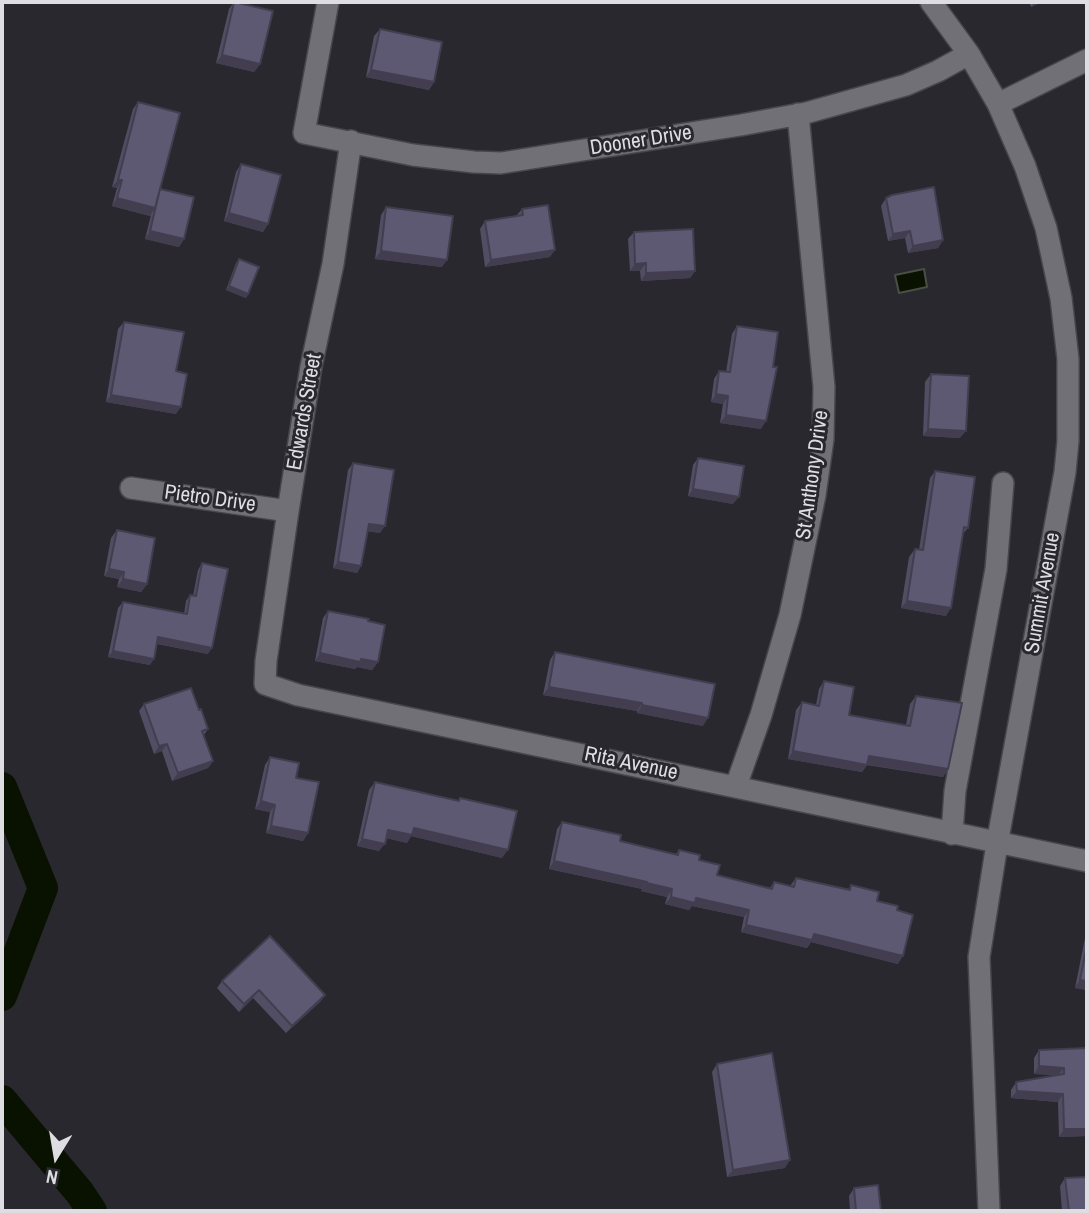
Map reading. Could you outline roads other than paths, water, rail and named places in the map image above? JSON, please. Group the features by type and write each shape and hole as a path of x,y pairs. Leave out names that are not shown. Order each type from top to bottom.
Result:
{"street":[{"name":"Dooner Drive","path":"328,2 304,133 413,155 501,163 741,125 838,105 906,85 969,54"},
{"name":"Summit Avenue","path":"931,2 969,54 998,104 1025,166 1046,228 1061,298 1077,442 1065,472 979,957 989,1211"},
{"path":"998,104 1087,60"},
{"name":"St Anthony Drive","path":"736,786 761,715 790,615 815,495 823,439 824,387 798,114"},
{"name":"Edwards Street","path":"265,684 288,510 311,367 333,264 351,141"},
{"path":"952,834 955,791 996,569 1003,483"},
{"name":"Pietro Drive","path":"131,488 288,510"},
{"name":"Rita Avenue","path":"265,684 298,695 1087,861"}],"waterway":[{"path":"2,787 43,888 2,996"},
{"path":"2,1100 92,1211"}]}
